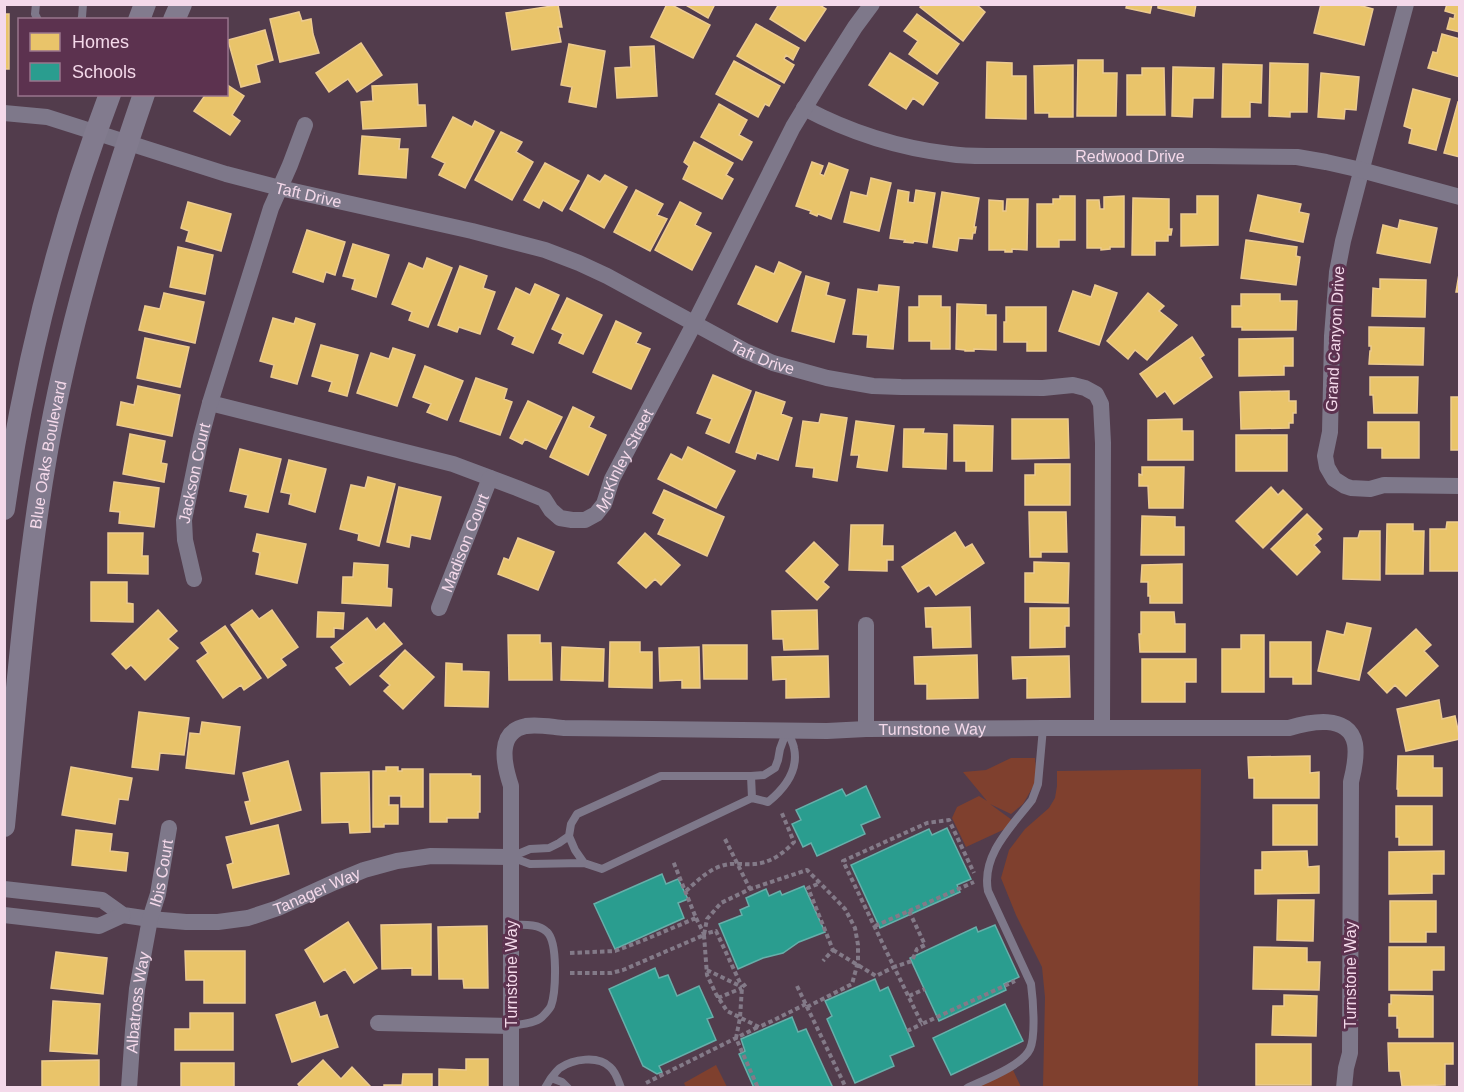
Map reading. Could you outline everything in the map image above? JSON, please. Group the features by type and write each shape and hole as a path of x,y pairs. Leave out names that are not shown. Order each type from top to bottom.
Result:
{"main road":[{"path":"175,18 181,4"},
{"name":"Blue Oaks Boulevard","path":"4,509 27,378 62,238 109,96"},
{"name":"Blue Oaks Boulevard","path":"4,826 23,621 46,455 74,322 143,96"}],"street":[{"name":"McKinley Street","path":"210,403 453,464 544,500 560,518 585,520 596,514 604,504 612,479 694,324 785,141 855,27 872,4"},
{"name":"Grand Canyon Drive","path":"1406,4 1361,170 1337,272 1332,336 1330,432 1325,450 1325,462 1330,474 1339,483 1358,489 1370,489 1384,485 1460,486"},
{"name":"Redwood Drive","path":"804,108 828,120 894,144 952,155 1286,157 1326,162 1361,170 1460,197"},
{"name":"Taft Drive","path":"4,113 47,117 226,174 545,250 607,276 745,351 801,372 873,386 1043,388 1073,385 1096,394 1101,404 1103,443 1102,729"},
{"path":"210,403 269,213 304,125"},
{"name":"Jackson Court","path":"194,579 185,540 184,520 210,403"},
{"name":"Madison Court","path":"439,608 490,478"},
{"path":"866,625 866,729"},
{"name":"Turnstone Way","path":"511,1088 511,786 504,755 506,741 513,731 524,726 827,731 1043,728 1288,729 1302,724 1326,722 1341,726 1352,735 1356,754 1351,782 1350,1053 1344,1088"},
{"name":"Ibis Court","path":"150,919 158,894 169,828"},
{"name":"Tanager Way","path":"4,889 102,900 123,915 186,922 218,922 248,918 278,908 364,870 397,861 431,856 510,857"},
{"name":"Tanager Way","path":"4,915 99,926 123,915"},
{"name":"Albatross Way","path":"129,1088 137,989 150,919"},
{"path":"378,1023 511,1026"}],"lane":[{"path":"967,1088 1004,1071 1023,1058 1030,1050 1032,1042 1033,994 1031,984 988,891 987,883 990,863 998,844 1032,800 1038,784 1043,728"},
{"path":"584,863 569,836 577,814 661,776 764,775 775,768 787,730"},
{"path":"510,857 530,864 584,863 602,868 752,798 768,802 780,792 792,774 794,749 787,730"},
{"path":"752,776 752,798"},
{"path":"510,857 530,849 549,848 569,836"},
{"path":"510,925 540,927 549,933 554,948 554,990 551,1006 537,1021 511,1026"},
{"path":"546,1088 559,1068 575,1060 602,1061 609,1065 621,1088"},
{"path":"551,1078 562,1082 568,1088"}],"path":[{"path":"686,891 710,871 729,864 771,861 789,848 794,842 781,811"},
{"path":"875,926 977,880 949,820 927,823 843,861 922,1024"},
{"path":"725,839 750,889"},
{"path":"673,861 704,934"},
{"path":"646,1083 852,984 857,964 858,945 855,928 845,909 807,870 750,889 721,903 707,919 704,934 707,975 718,998 727,1011 759,1027"},
{"path":"820,883 808,888 833,950 876,976 912,961 917,949 925,945 909,911"},
{"path":"570,953 615,951 696,918"},
{"path":"570,973 611,973 623,970 704,934 717,931 744,986 736,1038 758,1088"},
{"path":"823,961 833,950"},
{"path":"707,970 744,986"},
{"path":"907,1031 1021,978"},
{"path":"718,998 744,986"},
{"path":"797,986 846,1088"},
{"path":"909,996 925,988"}],"shaded area":[{"path":"1011,758 1035,758 1037,780 1023,804 1011,814 990,804 1012,820 1005,829 966,847 952,818 957,807 979,796 987,801 963,772 986,770"},
{"path":"1201,769 1198,1087 1043,1087 1045,997 1042,967 1016,915 1001,878 1009,850 1025,829 1049,808 1055,798 1057,771"},
{"path":"716,1065 727,1087 686,1087 684,1083"},
{"path":"1013,1070 1021,1087 974,1088"}],"building: Homes":[{"path":"667,4 710,25 693,58 651,37"},
{"path":"684,4 715,4 708,18"},
{"path":"779,4 818,4 826,9 805,41 770,19"},
{"path":"922,4 976,4 985,12 963,41 920,7"},
{"path":"1127,4 1152,4 1150,13 1126,8"},
{"path":"1158,4 1196,4 1194,16 1158,8"},
{"path":"1321,4 1355,4 1373,9 1364,45 1314,33"},
{"path":"1447,4 1460,4 1460,32 1447,29 1450,18 1454,19 1455,14 1445,11"},
{"path":"558,5 562,27 558,27 561,42 512,50 506,13"},
{"path":"299,12 302,21 311,19 319,53 280,62 270,19"},
{"path":"4,14 9,14 9,69 4,69"},
{"path":"917,14 959,44 937,74 909,54 918,41 904,31"},
{"path":"756,24 799,48 793,60 786,55 784,59 794,65 784,83 737,56"},
{"path":"265,30 273,60 256,65 260,82 241,87 228,40"},
{"path":"1442,34 1460,39 1460,77 1428,68 1433,52 1437,53"},
{"path":"361,43 382,75 357,92 348,79 329,92 316,73"},
{"path":"569,44 605,51 596,107 569,102 572,87 561,85"},
{"path":"654,46 657,96 617,98 615,68 631,67 630,47"},
{"path":"890,53 938,83 923,105 913,98 906,109 869,85"},
{"path":"1078,60 1103,60 1103,73 1117,73 1116,116 1077,116"},
{"path":"734,61 780,86 769,106 765,104 758,117 716,94"},
{"path":"987,62 1012,63 1012,76 1026,76 1026,119 986,118"},
{"path":"1270,63 1308,64 1307,112 1290,112 1290,117 1269,116"},
{"path":"1223,64 1262,65 1261,103 1250,102 1250,117 1222,117"},
{"path":"1073,65 1073,117 1049,117 1049,113 1035,113 1034,66"},
{"path":"1173,67 1214,68 1213,98 1193,98 1192,117 1172,116"},
{"path":"1142,68 1164,68 1165,115 1127,115 1127,75 1142,75"},
{"path":"1321,73 1359,77 1356,110 1345,109 1344,119 1318,117"},
{"path":"417,84 418,105 425,105 426,126 363,129 361,102 373,101 372,86"},
{"path":"228,85 244,96 232,115 240,121 230,135 194,111 205,96 228,96"},
{"path":"1413,89 1450,99 1436,150 1409,143 1412,129 1404,126"},
{"path":"1458,102 1460,103 1460,157 1444,153"},
{"path":"719,104 747,120 739,135 752,142 742,160 701,137"},
{"path":"453,117 472,127 475,121 494,131 465,188 439,175 445,163 432,157"},
{"path":"501,132 522,142 516,152 533,162 512,200 475,180"},
{"path":"362,136 400,139 399,149 408,149 406,178 359,174"},
{"path":"694,142 733,163 726,175 733,179 722,199 683,179 689,166 684,162"},
{"path":"812,162 823,166 820,174 824,176 829,163 848,170 831,219 818,214 817,216 810,213 811,211 796,206"},
{"path":"545,163 579,181 562,211 543,200 539,208 524,200"},
{"path":"588,175 600,182 605,175 627,187 604,228 570,209"},
{"path":"871,178 891,183 879,231 844,222 851,192 867,196"},
{"path":"636,190 663,204 657,215 667,219 650,251 614,232"},
{"path":"898,190 909,192 908,202 914,203 916,190 935,193 927,243 904,242 905,240 890,238"},
{"path":"942,192 979,198 975,233 972,239 959,238 957,251 933,247"},
{"path":"1258,195 1301,204 1299,212 1309,214 1303,242 1250,231"},
{"path":"1060,196 1075,196 1075,240 1059,240 1059,247 1037,247 1037,204 1053,204 1053,199 1060,199"},
{"path":"1124,196 1124,247 1110,247 1110,249 1101,250 1101,248 1087,248 1087,200 1099,200 1100,209 1104,209 1104,197"},
{"path":"1197,196 1218,196 1218,245 1181,246 1181,214 1197,214"},
{"path":"1133,198 1169,199 1171,235 1168,235 1168,241 1155,241 1155,255 1132,255"},
{"path":"1007,199 1028,199 1027,250 1012,249 1012,252 1005,252 1005,250 989,250 989,200 1003,201 1003,211 1006,211"},
{"path":"188,202 231,214 221,251 186,241 189,231 181,228"},
{"path":"680,202 701,213 695,225 711,233 692,270 655,250"},
{"path":"1400,220 1437,228 1430,263 1377,253 1383,225 1398,229"},
{"path":"307,230 345,242 335,275 326,272 323,282 293,272"},
{"path":"1246,240 1297,247 1296,256 1300,257 1296,285 1241,278"},
{"path":"353,244 389,255 376,297 352,289 355,279 343,276"},
{"path":"178,247 213,255 205,294 170,287"},
{"path":"427,258 452,268 428,327 409,320 412,312 392,304 409,263 423,269"},
{"path":"779,262 801,272 777,322 738,304 756,266 774,274"},
{"path":"460,266 487,276 483,288 495,292 480,334 459,327 457,332 438,325"},
{"path":"1460,268 1460,292 1456,292"},
{"path":"806,276 829,283 826,295 845,300 834,342 792,331"},
{"path":"1380,279 1426,280 1425,317 1372,316 1373,288 1380,289"},
{"path":"535,284 559,295 533,353 512,344 515,337 498,329 516,288 530,295"},
{"path":"879,285 899,287 893,349 867,347 868,335 853,334 858,289 878,292"},
{"path":"1095,285 1117,293 1099,345 1059,331 1073,291 1091,297"},
{"path":"164,293 204,302 195,343 139,330 145,306 160,309"},
{"path":"1148,293 1164,306 1159,311 1177,325 1147,360 1135,350 1128,359 1107,341"},
{"path":"1241,294 1280,294 1280,301 1297,301 1296,330 1242,330 1242,327 1232,327 1232,306 1241,306"},
{"path":"919,296 941,296 941,307 950,307 950,349 931,349 931,341 909,341 909,307 919,307"},
{"path":"567,298 602,315 583,354 559,343 563,334 552,329"},
{"path":"957,304 986,305 986,315 996,315 996,350 956,349"},
{"path":"1006,307 1046,307 1046,351 1027,351 1027,342 1004,342"},
{"path":"273,318 294,324 296,318 315,324 297,384 271,377 274,365 260,361"},
{"path":"616,321 641,333 636,343 650,349 631,389 593,372"},
{"path":"1369,327 1424,328 1423,365 1369,364 1371,346 1369,346"},
{"path":"1192,337 1204,355 1200,358 1212,377 1174,404 1165,391 1157,397 1140,374"},
{"path":"145,338 189,347 180,387 137,378"},
{"path":"1293,338 1293,366 1284,366 1284,375 1239,376 1239,339"},
{"path":"321,345 358,355 347,396 329,391 332,382 312,376"},
{"path":"393,348 415,355 397,406 357,393 371,353 389,359"},
{"path":"425,366 463,381 447,420 427,412 431,404 413,397"},
{"path":"713,375 751,391 729,443 706,433 712,419 697,413"},
{"path":"1370,377 1418,377 1417,413 1374,413 1373,395 1370,395"},
{"path":"476,378 507,389 504,399 512,402 500,435 460,421"},
{"path":"138,386 180,395 172,436 117,425 121,402 134,405"},
{"path":"1289,391 1289,401 1296,401 1296,413 1293,413 1293,423 1289,423 1289,428 1241,429 1240,392"},
{"path":"756,392 785,402 781,414 792,418 778,460 757,453 755,459 736,452"},
{"path":"1451,397 1460,397 1460,450 1451,450"},
{"path":"528,401 562,417 546,449 525,439 522,444 510,438"},
{"path":"573,407 594,417 589,427 606,435 588,475 550,457"},
{"path":"821,414 847,418 837,481 813,477 814,468 796,466 803,421 819,423"},
{"path":"1012,419 1068,419 1069,458 1012,459"},
{"path":"1182,419 1182,431 1193,431 1193,460 1148,460 1148,420"},
{"path":"856,421 894,426 887,471 857,467 859,455 851,455"},
{"path":"1368,422 1419,422 1419,458 1382,458 1382,448 1368,448"},
{"path":"954,425 993,426 992,471 966,471 966,461 954,461"},
{"path":"904,429 924,429 923,433 947,434 946,469 903,467"},
{"path":"130,434 165,441 161,463 167,464 164,482 123,474"},
{"path":"1236,435 1287,435 1287,471 1236,471"},
{"path":"688,447 735,471 716,508 658,479 671,454 682,460"},
{"path":"240,449 281,459 268,512 245,507 248,495 230,491"},
{"path":"289,460 326,469 315,512 289,504 291,494 281,492"},
{"path":"1035,464 1070,464 1070,505 1025,505 1025,475 1035,475"},
{"path":"1142,467 1184,467 1183,508 1149,508 1148,486 1139,486 1139,474 1142,475"},
{"path":"368,477 395,484 379,546 358,540 359,534 340,529 351,485 365,488"},
{"path":"114,482 159,488 154,527 119,523 120,512 110,511"},
{"path":"399,487 441,497 430,539 411,535 409,547 387,542"},
{"path":"1271,487 1278,495 1283,490 1302,509 1263,548 1236,521"},
{"path":"664,490 724,517 707,556 658,534 665,519 653,513"},
{"path":"1029,512 1066,512 1067,552 1041,552 1041,557 1030,557"},
{"path":"1307,514 1322,529 1317,534 1321,539 1314,545 1320,552 1297,575 1271,549"},
{"path":"1142,516 1175,517 1175,527 1184,527 1184,555 1141,555"},
{"path":"1447,522 1460,522 1460,571 1430,571 1430,529 1446,529"},
{"path":"1387,524 1413,524 1413,531 1424,531 1423,574 1386,574"},
{"path":"851,525 883,525 882,546 893,546 893,560 887,560 887,571 849,570"},
{"path":"1360,531 1380,531 1380,580 1343,579 1344,538 1358,538"},
{"path":"955,532 965,548 972,544 984,563 936,595 929,585 918,592 902,567"},
{"path":"108,533 143,533 142,556 148,556 148,574 108,573"},
{"path":"645,533 680,565 661,585 655,579 646,588 618,563"},
{"path":"257,534 306,544 297,583 256,574 260,553 253,551"},
{"path":"518,538 554,552 538,590 498,574 504,558 509,560"},
{"path":"814,542 838,565 823,582 829,587 817,600 786,571"},
{"path":"1034,562 1069,563 1068,603 1025,602 1025,573 1034,573"},
{"path":"354,563 388,565 387,588 392,589 391,606 342,603 343,577 353,577"},
{"path":"1182,564 1182,603 1150,603 1148,582 1141,582 1142,565"},
{"path":"91,582 127,582 127,603 133,604 133,622 91,621"},
{"path":"970,607 971,647 933,648 932,627 926,627 925,608"},
{"path":"1030,608 1069,608 1069,626 1065,626 1065,647 1030,648"},
{"path":"158,610 177,631 168,639 178,648 145,680 131,665 126,669 112,654"},
{"path":"252,610 259,619 272,610 298,647 281,659 286,665 268,678 231,625"},
{"path":"817,610 818,649 784,650 783,639 773,639 772,611"},
{"path":"318,612 344,613 343,629 334,628 334,637 317,637"},
{"path":"1141,612 1174,612 1175,624 1185,624 1185,652 1140,652"},
{"path":"367,618 376,630 384,623 402,644 350,685 336,668 344,663 331,647"},
{"path":"1347,623 1371,628 1359,680 1318,671 1327,631 1344,635"},
{"path":"225,626 261,678 244,690 241,685 223,698 197,661 208,653 201,643"},
{"path":"1416,629 1431,645 1424,651 1438,666 1406,696 1395,685 1387,693 1368,673"},
{"path":"508,635 540,635 540,643 551,643 552,680 509,680"},
{"path":"1241,635 1264,635 1264,692 1222,692 1222,649 1241,649"},
{"path":"610,642 640,642 640,652 652,652 652,688 609,687"},
{"path":"1270,642 1311,642 1311,684 1293,684 1293,677 1270,677"},
{"path":"703,645 747,645 747,679 704,679"},
{"path":"562,647 604,649 603,681 561,680"},
{"path":"699,647 700,688 682,688 682,680 660,681 659,648"},
{"path":"405,650 434,677 403,709 384,691 390,685 380,676"},
{"path":"977,655 978,698 927,699 927,684 915,684 914,657"},
{"path":"828,656 829,697 786,698 786,679 773,680 772,657"},
{"path":"1069,656 1070,697 1027,698 1027,678 1013,679 1012,657"},
{"path":"1142,659 1196,659 1196,682 1185,682 1185,702 1142,702"},
{"path":"446,663 462,664 462,671 489,672 488,707 445,706"},
{"path":"1439,700 1442,719 1455,716 1460,739 1406,751 1397,709"},
{"path":"139,712 189,718 184,755 160,753 158,770 132,767"},
{"path":"202,722 240,727 234,774 186,768 190,733 200,734"},
{"path":"1310,756 1310,773 1319,772 1319,798 1254,798 1254,778 1249,778 1248,757"},
{"path":"1398,756 1433,756 1433,768 1442,768 1442,796 1398,796"},
{"path":"288,761 301,810 251,824 245,802 250,801 243,773"},
{"path":"71,767 132,778 128,800 119,799 115,824 62,815"},
{"path":"386,767 398,767 398,771 423,769 423,807 401,807 401,796 389,796 389,805 398,805 398,824 373,827 373,771 386,771"},
{"path":"369,772 370,832 350,833 349,822 322,823 321,773"},
{"path":"430,774 480,776 478,818 447,818 447,822 430,822"},
{"path":"1273,805 1317,805 1317,845 1273,845"},
{"path":"1396,806 1432,806 1432,845 1399,845 1399,837 1396,837"},
{"path":"278,825 289,874 233,888 227,865 233,863 226,837"},
{"path":"76,830 112,834 110,851 128,853 126,871 72,865"},
{"path":"1307,851 1308,867 1319,866 1319,893 1255,894 1255,870 1262,870 1262,852"},
{"path":"1444,851 1444,874 1432,874 1432,893 1389,894 1389,852"},
{"path":"1278,900 1314,900 1313,941 1277,940"},
{"path":"1390,901 1436,901 1436,932 1426,932 1426,942 1390,942"},
{"path":"348,922 377,968 354,983 345,969 324,982 305,950"},
{"path":"431,924 431,975 412,975 412,968 382,969 381,925"},
{"path":"487,926 488,988 464,988 463,979 439,979 438,927"},
{"path":"1254,947 1307,948 1307,962 1320,962 1319,990 1253,989"},
{"path":"1389,947 1444,947 1444,970 1432,970 1432,990 1389,990"},
{"path":"185,951 245,951 245,1003 204,1003 204,980 186,980"},
{"path":"56,952 107,958 103,994 51,988"},
{"path":"1284,995 1317,996 1316,1036 1272,1035 1273,1006 1284,1006"},
{"path":"1391,995 1433,996 1433,1037 1399,1037 1397,1016 1389,1016"},
{"path":"53,1001 100,1004 97,1054 50,1051"},
{"path":"315,1002 320,1017 327,1015 338,1047 292,1062 276,1015"},
{"path":"190,1013 233,1013 233,1050 175,1050 175,1029 190,1029"},
{"path":"1388,1043 1453,1043 1453,1064 1445,1064 1445,1085 1402,1086 1400,1071 1389,1071"},
{"path":"1256,1044 1311,1044 1311,1085 1256,1085"},
{"path":"466,1059 488,1059 488,1088 439,1088 439,1069 466,1070"},
{"path":"99,1060 99,1088 42,1088 42,1061"},
{"path":"323,1060 341,1079 352,1067 371,1087 301,1088 298,1084"},
{"path":"181,1063 234,1063 234,1088 181,1088"},
{"path":"403,1074 432,1074 432,1088 384,1088 384,1085 402,1085"}],"building: Schools":[{"path":"866,786 880,817 861,825 865,834 817,856 811,843 803,847 792,824 801,820 796,810 842,789 846,796"},
{"path":"947,828 971,879 957,885 960,892 880,928 851,865 929,829 932,835"},
{"path":"662,874 666,884 678,879 688,899 678,903 684,918 615,949 594,904"},
{"path":"804,886 825,932 799,942 783,953 763,958 738,969 719,924 742,915 740,910 749,906 746,898 766,889 769,896 780,891 782,895"},
{"path":"995,925 1019,977 1004,984 1006,990 939,1021 910,958 976,927 978,932"},
{"path":"655,968 659,978 668,975 677,996 699,986 713,1017 707,1019 716,1040 659,1066 662,1072 657,1074 643,1066 609,989"},
{"path":"875,979 880,991 888,987 914,1046 890,1056 894,1066 855,1083 827,1019 832,1016 825,1001"},
{"path":"1005,1004 1023,1041 951,1075 933,1038"},
{"path":"792,1017 798,1032 806,1029 833,1088 754,1088 739,1054 745,1051 741,1039"}]}
